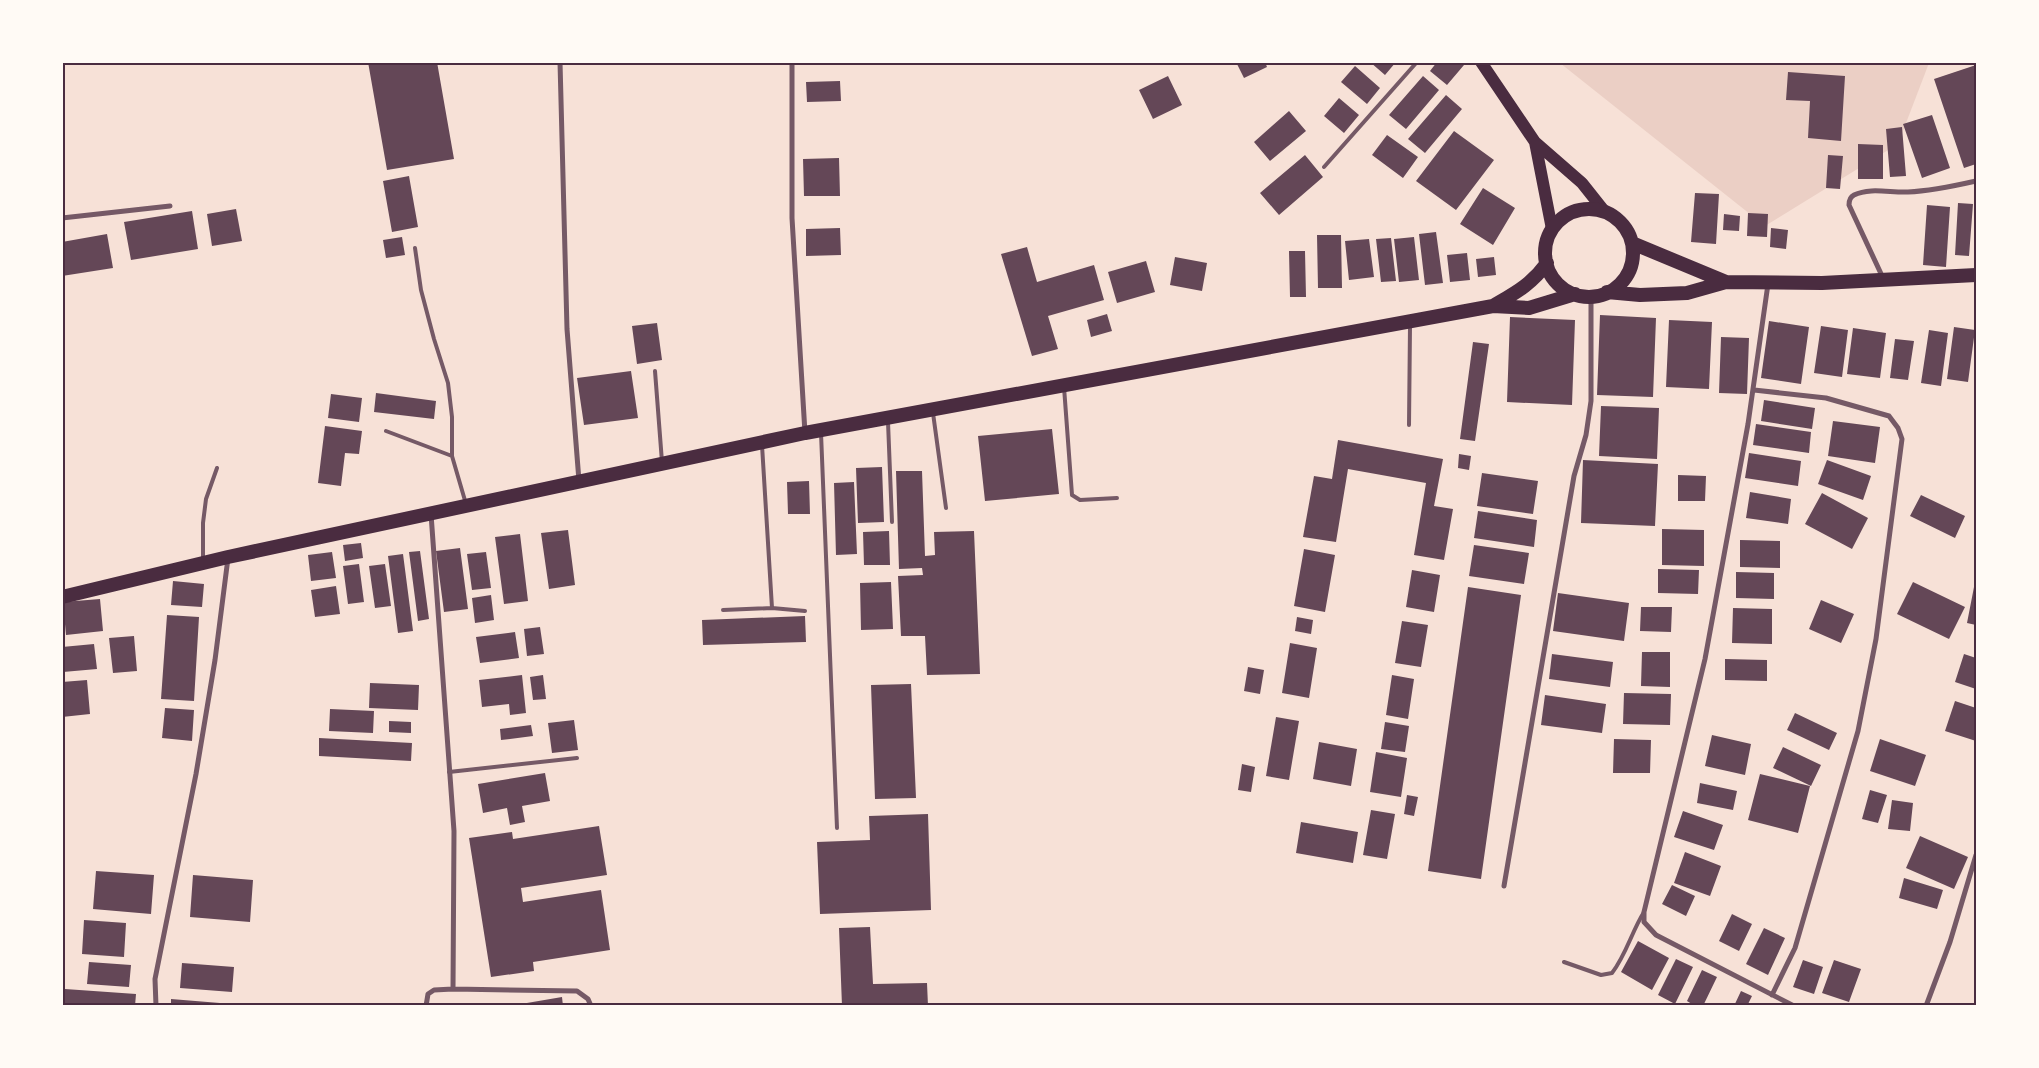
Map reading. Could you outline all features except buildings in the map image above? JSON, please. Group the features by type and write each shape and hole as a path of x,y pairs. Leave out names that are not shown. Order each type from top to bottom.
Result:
{"highway":[{"path":"62,597 228,557 805,433 1492,306 1529,308 1575,294 1591,296 1607,292 1617,286 1628,272 1633,256 1629,235 1620,221 1605,212 1593,209 1575,211 1560,220 1552,229 1547,240 1547,263 1550,273 1557,282 1575,294"},
{"path":"1632,243 1726,282"},
{"path":"1492,306 1525,287 1536,278 1547,263"},
{"path":"1607,292 1640,295 1687,293 1726,282 1768,284 1976,275"}],"main road":[{"path":"1481,62 1535,142 1582,183 1605,212"},
{"path":"1535,142 1552,229"}],"street":[{"path":"560,62 567,328 579,482"},
{"path":"792,62 792,218 805,433"},
{"path":"1884,280 1849,205 1849,200 1853,195 1872,191 1906,192 1936,190 1976,181"},
{"path":"62,218 170,206"},
{"path":"1768,284 1754,390 1705,658 1644,912 1644,922 1656,935 1794,1006"},
{"path":"1504,886 1574,476 1586,435 1591,400 1591,296"},
{"path":"1754,390 1826,398 1889,416 1898,428 1902,440 1877,630 1858,731 1795,948 1772,994"},
{"path":"431,514 454,831 453,988"},
{"path":"156,1006 155,979 196,774 215,660 228,557"},
{"path":"1926,1006 1950,942 1976,855"},
{"path":"426,1006 428,994 434,990 453,988 577,992 588,998 591,1006"}],"lane":[{"path":"1324,167 1417,62"},
{"path":"415,248 421,290 448,383 452,417 452,456 467,506"},
{"path":"1409,425 1410,321"},
{"path":"654,372 662,464"},
{"path":"1064,385 1072,495 1080,500 1117,498"},
{"path":"932,409 946,508"},
{"path":"888,417 892,522"},
{"path":"386,431 452,456"},
{"path":"820,431 837,828"},
{"path":"762,443 772,608"},
{"path":"203,563 203,523 206,499 217,468"},
{"path":"723,610 772,608 805,611"},
{"path":"449,772 577,758"},
{"path":"1564,962 1601,975 1612,974 1620,963 1634,927 1644,912"}],"shaded area":[{"path":"1560,63 1929,63 1898,144 1765,226"}]}
